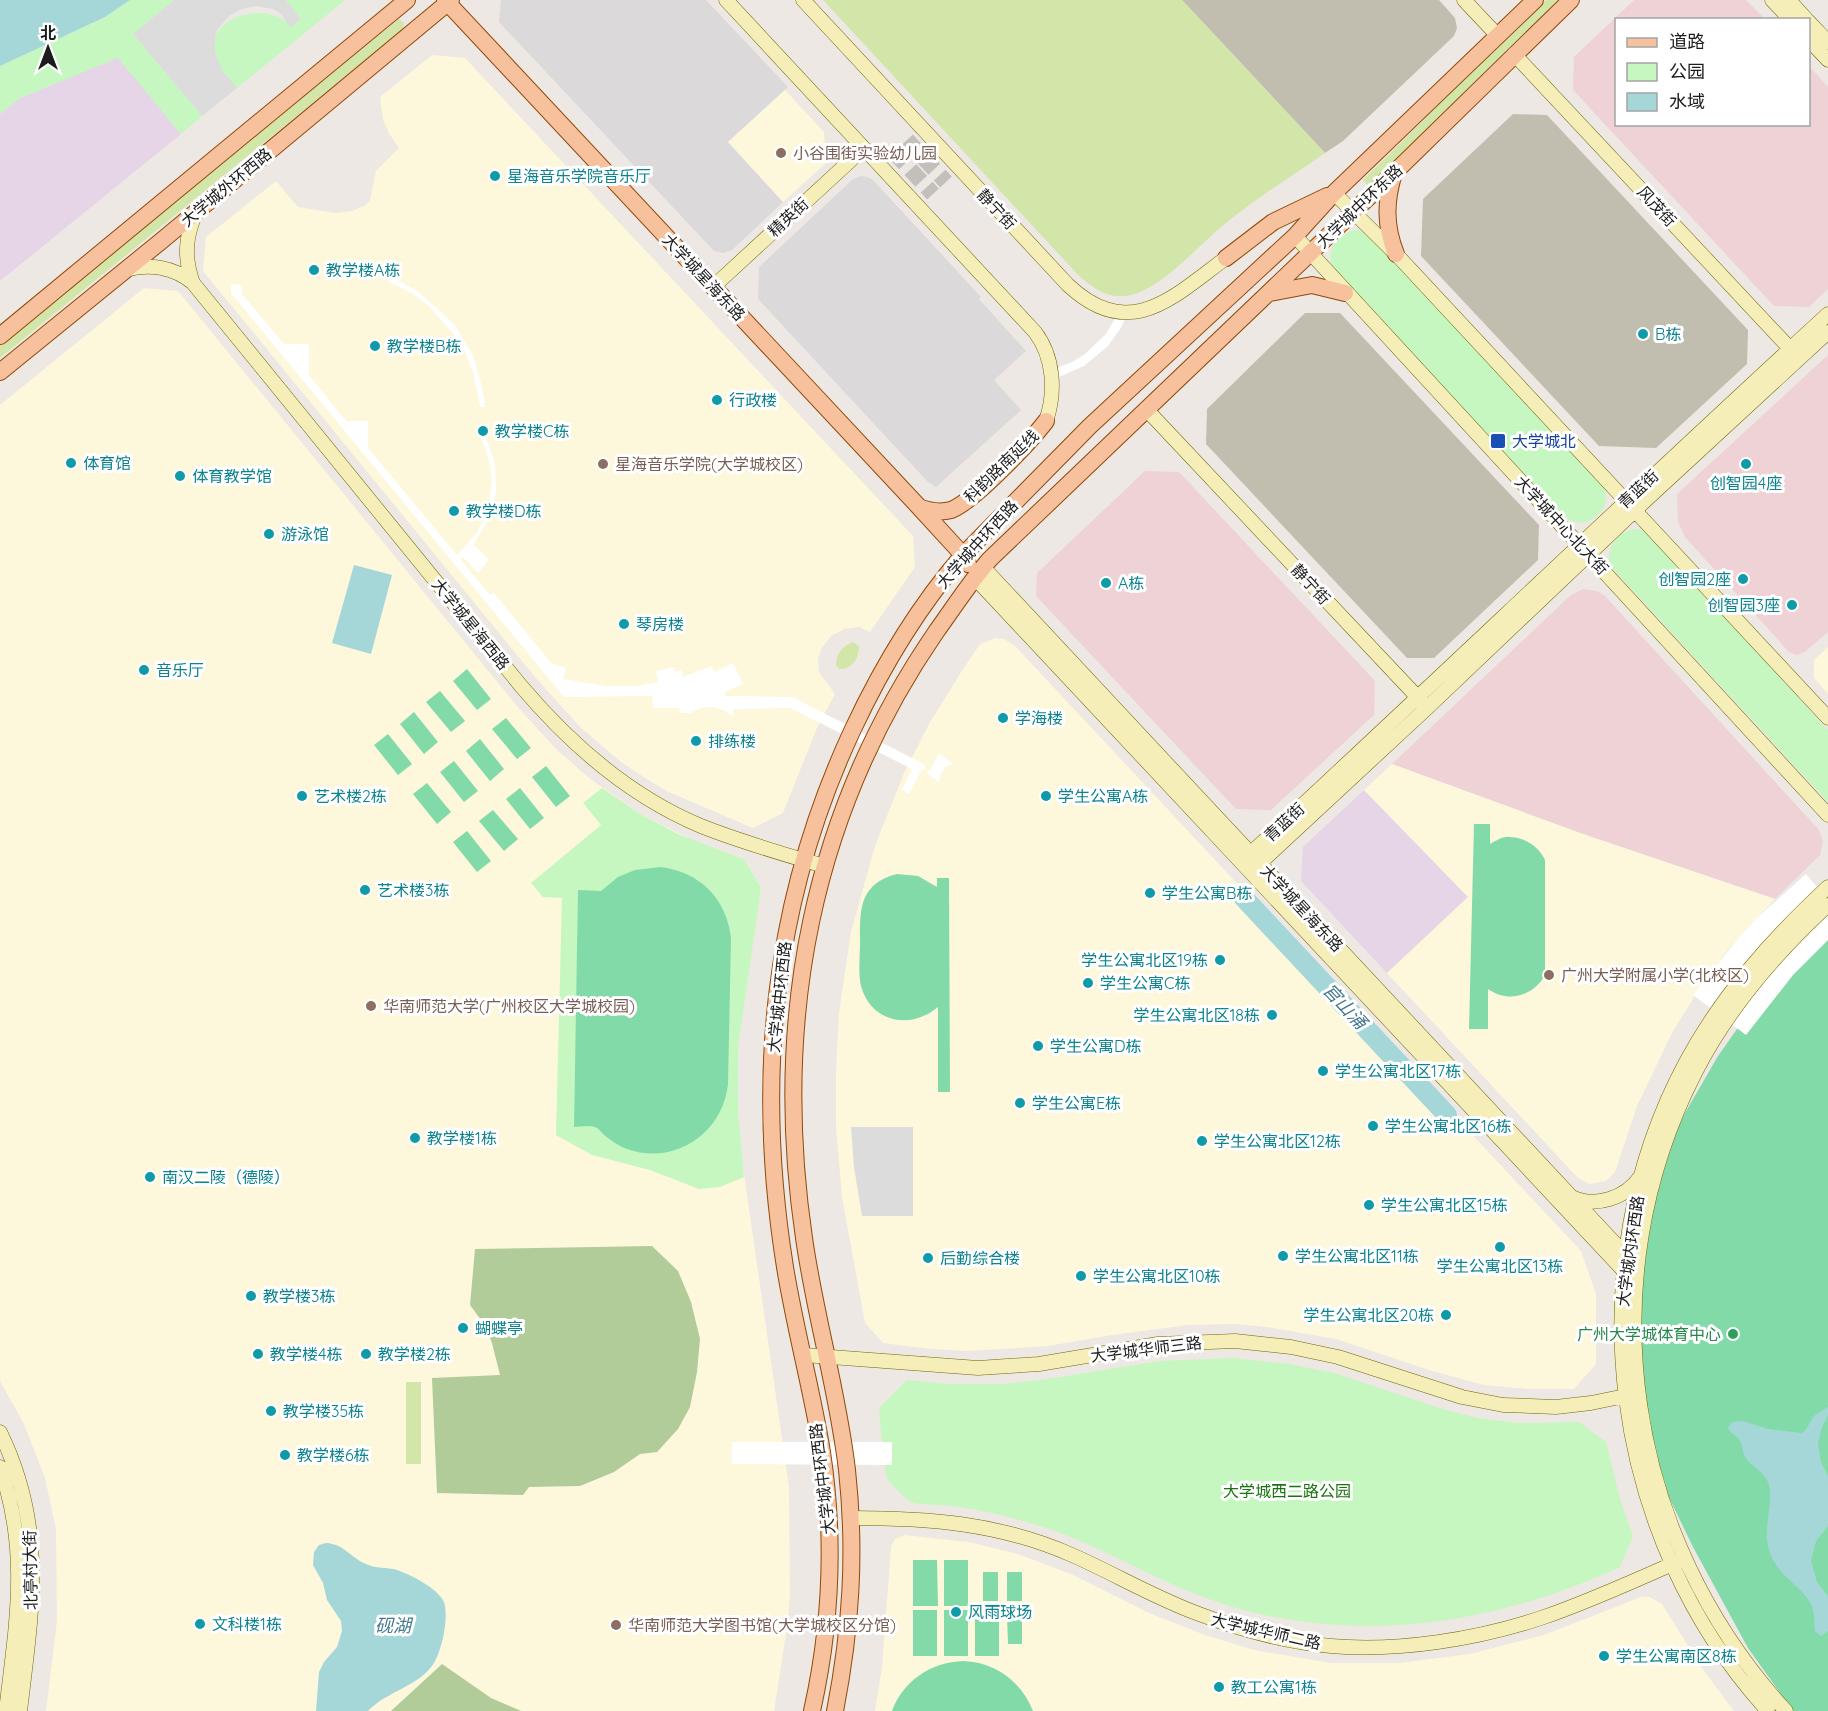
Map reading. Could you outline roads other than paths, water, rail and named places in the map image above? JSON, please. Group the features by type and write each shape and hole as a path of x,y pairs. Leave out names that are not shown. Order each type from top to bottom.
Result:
{"main road":[{"path":"726,0 1040,338 1048,356 1052,378 1050,408 1046,421"},
{"name":"静宁街","path":"803,0 1068,285 1092,304 1114,311 1127,312 1153,308 1172,298 1226,258"},
{"path":"1464,0 1498,36"},
{"name":"大学城中环东路","path":"1128,390 1295,236 1334,193 1535,0"},
{"name":"大学城中环东路","path":"1146,409 1396,171 1570,0"},
{"path":"1772,0 1789,18"},
{"path":"1789,0 1806,18"},
{"name":"大学城外环西路","path":"0,372 448,1"},
{"name":"大学城星海东路","path":"448,1 963,555 1255,858 1626,1254"},
{"path":"401,5 414,31"},
{"name":"大学城外环西路","path":"0,336 401,5"},
{"path":"1810,22 1828,42"},
{"path":"1810,40 1828,60"},
{"name":"风茂街","path":"1514,54 1795,353"},
{"name":"精英街","path":"713,287 864,148"},
{"path":"1396,171 1389,192 1386,216 1396,254"},
{"path":"1226,258 1273,222 1334,193 1396,254 1828,718"},
{"name":"大学城星海西路","path":"193,283 186,252 188,234 196,212"},
{"name":"大学城中心北大街","path":"1295,236 1345,293 1828,815"},
{"name":"大学城星海西路","path":"125,270 141,267 169,269 178,272 193,283 521,686 567,737 611,774 667,809 720,833 824,866"},
{"path":"1266,295 1312,285 1345,293"},
{"name":"青蓝街","path":"1246,867 1423,703 1631,504 1795,353 1828,314"},
{"name":"青蓝街","path":"1795,353 1828,332"},
{"name":"大学城中环西路","path":"812,1711 823,1655 828,1610 829,1536 822,1451 786,1269 778,1215 773,1152 772,1066 778,991 785,938 802,860 828,785 872,688 946,575 1054,461 1128,390"},
{"name":"静宁街","path":"1146,409 1423,703"},
{"name":"大学城中环西路","path":"835,1711 845,1659 850,1611 851,1518 844,1448 804,1239 795,1151 795,1053 807,940 824,866 848,793 880,724 915,664 979,572 1146,409"},
{"name":"科韵路南延线","path":"919,507 942,511 966,501 1032,438 1046,421"},
{"name":"大学城星海东路","path":"979,572 1246,867 1630,1269"},
{"name":"大学城内环西路","path":"1786,1711 1724,1634 1697,1586 1678,1562 1642,1425 1634,1345 1634,1297 1626,1254 1641,1176 1661,1115 1698,1041 1757,958 1828,887"},
{"name":"大学城内环西路","path":"1768,1711 1713,1641 1644,1488 1631,1437 1625,1396 1621,1346 1621,1296 1662,1153 1697,1070 1734,1010 1759,976 1828,905"},
{"path":"785,938 807,940"},
{"path":"1572,1197 1586,1202 1605,1200 1625,1192 1641,1176"},
{"name":"大学城华师三路","path":"804,1355 978,1368 1039,1364 1158,1344 1235,1341 1291,1347 1338,1357 1462,1397 1503,1405 1556,1407 1625,1396"},
{"name":"北亭村大街","path":"0,1432 19,1482 32,1539 33,1591 20,1711"},
{"name":"北亭村大街","path":"0,1467 15,1525 19,1575 6,1711"},
{"name":"大学城华师二路","path":"851,1518 941,1520 1003,1532 1071,1555 1148,1593 1199,1614 1258,1632 1337,1646 1414,1644 1497,1630 1575,1606 1678,1562"}],"water":[{"path":"0,0 130,0 105,17 0,66"},
{"path":"354,565 392,575 371,654 332,643"},
{"path":"1828,1407 1828,1415 1818,1444 1821,1462 1828,1476 1828,1526 1816,1541 1811,1561 1817,1582 1828,1596 1828,1631 1821,1636 1815,1631 1811,1604 1777,1566 1769,1550 1767,1532 1770,1489 1768,1482 1746,1458 1740,1441 1728,1428 1732,1422 1743,1421 1768,1429 1801,1433 1805,1431 1814,1416"},
{"name":"砚湖","path":"326,1543 338,1546 370,1566 397,1570 416,1578 439,1595 445,1606 444,1632 434,1663 428,1671 412,1683 384,1698 368,1711 316,1711 319,1672 337,1647 342,1631 341,1621 327,1600 323,1583 313,1565 314,1552 319,1545"}],"waterway":[{"name":"官山涌","path":"1243,897 1447,1115"}],"tunnel":[{"path":"907,140 946,182"},
{"path":"894,152 933,194"}],"place":[{"name":"小谷围街实验幼儿园","path":"781,153"},
{"name":"星海音乐学院音乐厅","path":"495,176"},
{"name":"教学楼A栋","path":"314,270"},
{"name":"B栋","path":"1643,334"},
{"name":"教学楼B栋","path":"375,346"},
{"name":"行政楼","path":"717,400"},
{"name":"教学楼C栋","path":"483,431"},
{"name":"大学城北","path":"1498,441"},
{"name":"体育馆","path":"71,463"},
{"name":"星海音乐学院(大学城校区)","path":"603,464"},
{"name":"创智园4座","path":"1746,464"},
{"name":"体育教学馆","path":"180,476"},
{"name":"教学楼D栋","path":"454,511"},
{"name":"游泳馆","path":"269,534"},
{"name":"创智园2座","path":"1743,579"},
{"name":"A栋","path":"1106,583"},
{"name":"创智园3座","path":"1792,605"},
{"name":"琴房楼","path":"624,624"},
{"name":"音乐厅","path":"144,670"},
{"name":"学海楼","path":"1003,718"},
{"name":"排练楼","path":"696,741"},
{"name":"艺术楼2栋","path":"302,796"},
{"name":"学生公寓A栋","path":"1046,796"},
{"name":"艺术楼3栋","path":"365,890"},
{"name":"学生公寓B栋","path":"1150,893"},
{"name":"学生公寓北区19栋","path":"1220,960"},
{"name":"广州大学附属小学(北校区)","path":"1549,975"},
{"name":"学生公寓C栋","path":"1088,983"},
{"name":"华南师范大学(广州校区大学城校园)","path":"371,1006"},
{"name":"学生公寓北区18栋","path":"1272,1015"},
{"name":"学生公寓D栋","path":"1038,1046"},
{"name":"学生公寓北区17栋","path":"1323,1071"},
{"name":"学生公寓E栋","path":"1020,1103"},
{"name":"学生公寓北区16栋","path":"1373,1126"},
{"name":"教学楼1栋","path":"415,1138"},
{"name":"学生公寓北区12栋","path":"1202,1141"},
{"name":"南汉二陵（德陵）","path":"150,1177"},
{"name":"学生公寓北区15栋","path":"1369,1205"},
{"name":"学生公寓北区13栋","path":"1500,1247"},
{"name":"学生公寓北区11栋","path":"1283,1256"},
{"name":"后勤综合楼","path":"928,1258"},
{"name":"学生公寓北区10栋","path":"1081,1276"},
{"name":"教学楼3栋","path":"251,1296"},
{"name":"学生公寓北区20栋","path":"1446,1315"},
{"name":"蝴蝶亭","path":"463,1328"},
{"name":"广州大学城体育中心","path":"1733,1334"},
{"name":"教学楼4栋","path":"258,1354"},
{"name":"教学楼2栋","path":"366,1354"},
{"name":"教学楼35栋","path":"271,1411"},
{"name":"教学楼6栋","path":"285,1455"},
{"name":"风雨球场","path":"956,1612"},
{"name":"文科楼1栋","path":"200,1624"},
{"name":"华南师范大学图书馆(大学城校区分馆)","path":"616,1625"},
{"name":"学生公寓南区8栋","path":"1604,1656"},
{"name":"教工公寓1栋","path":"1219,1687"}],"park label":[{"name":"大学城西二路公园","path":"1287,1491"}]}
